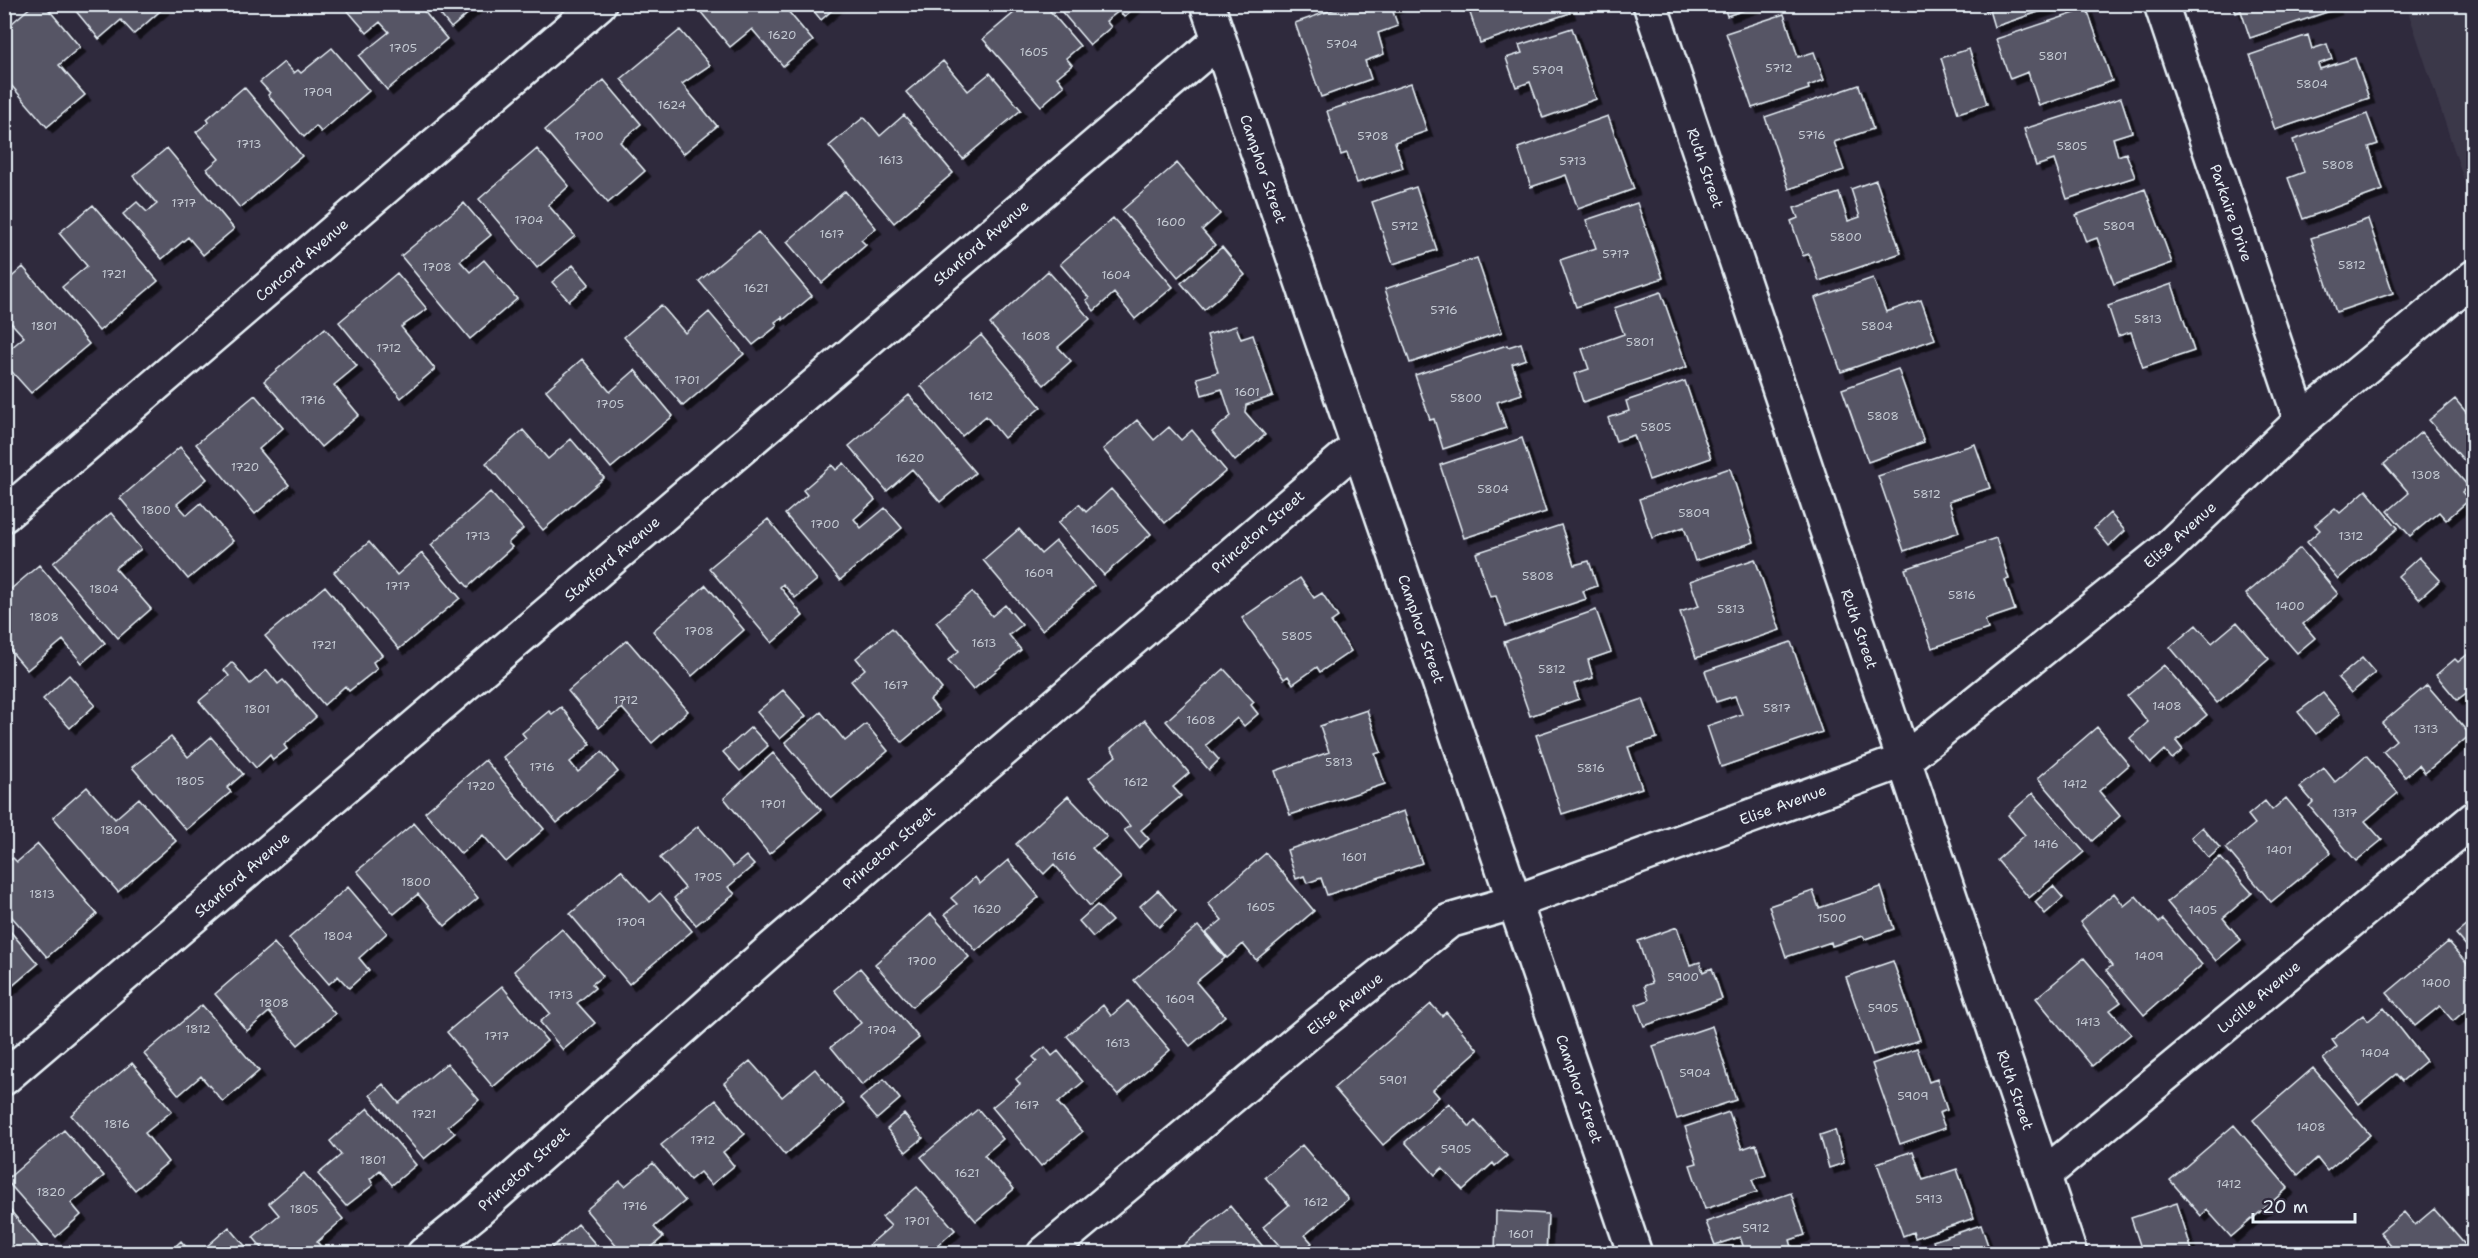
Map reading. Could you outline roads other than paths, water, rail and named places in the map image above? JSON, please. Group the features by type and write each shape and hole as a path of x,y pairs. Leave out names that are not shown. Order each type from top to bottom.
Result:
{"street":[{"name":"Concord Avenue","path":"4,515 599,4"},
{"name":"Camphor Street","path":"1207,4 1635,1254"},
{"name":"Ruth Street","path":"1650,4 2070,1254"},
{"name":"Parkaire Drive","path":"2161,4 2301,421"},
{"name":"Stanford Avenue","path":"4,1078 1219,40"},
{"name":"Elise Avenue","path":"1044,1254 1315,1027 1449,921 1515,902 1903,761 2162,553 2301,421 2474,277"},
{"name":"Princeton Street","path":"424,1254 476,1212 775,946 1358,446"},
{"name":"Lucille Avenue","path":"2044,1175 2474,819"}]}
